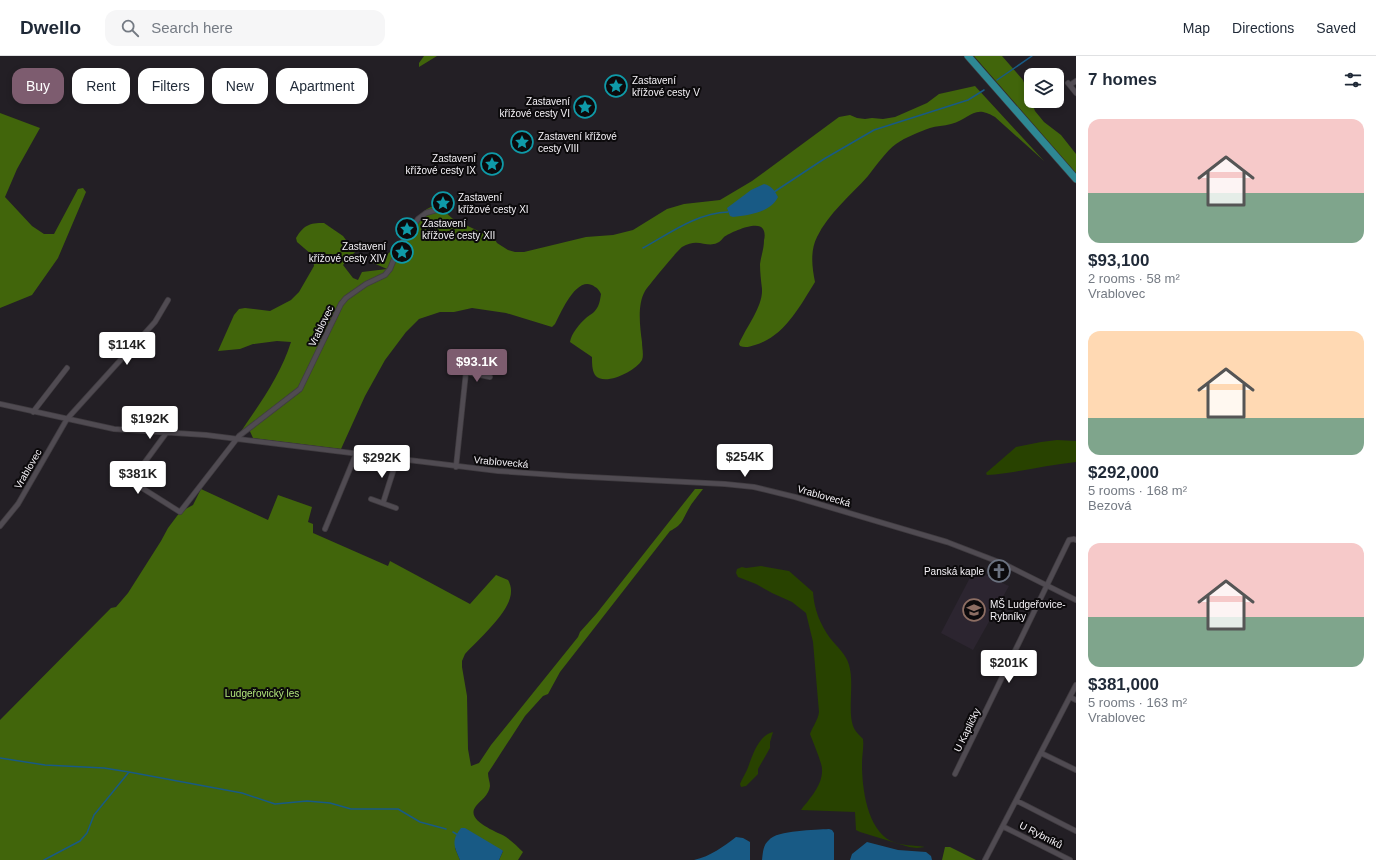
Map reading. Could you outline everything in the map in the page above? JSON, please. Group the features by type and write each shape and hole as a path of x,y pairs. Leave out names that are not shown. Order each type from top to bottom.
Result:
{"main road":[{"path":"968,56 1076,179"}],"street":[{"path":"1076,81 1069,84 1076,93"},
{"name":"Vrablovec","path":"167,432 131,481 180,512 239,436 300,389 346,298 366,284 385,275 390,269 399,247 418,219 426,213 440,209"},
{"name":"Vrablovec","path":"0,526 18,504 67,419 155,322 168,300"},
{"path":"0,404 114,429 206,435 456,467 466,372 476,358"},
{"path":"33,412 67,368"},
{"path":"466,372 490,376"},
{"path":"325,528 356,454"},
{"path":"383,503 397,459"},
{"name":"Vrablovecká","path":"456,467 563,476 725,484 754,487 795,497 947,542 1004,564 1076,600"},
{"path":"371,499 396,508"},
{"name":"U Kapličky","path":"955,774 1069,540 1076,540"},
{"name":"U Rybníků","path":"985,860 1076,685"},
{"path":"1070,697 1076,700"},
{"path":"1041,753 1076,770"},
{"name":"U Rybníků","path":"1017,801 1076,831"},
{"name":"U Rybníků","path":"1004,826 1070,860"}],"shaded area":[{"name":"MŠ Ludgeřovice- Rybníky","path":"974,570 1009,586 973,650 941,633"}],"green space":[{"path":"424,56 437,56 419,67 419,63"},
{"path":"974,56 1002,56 1023,80 1024,108 1034,108 1044,122 1061,135 1076,154 1076,173"},
{"path":"975,86 1044,161 995,117 988,113 982,112 972,114 958,122 930,128 900,141 885,154 868,176 827,220 817,237 812,253 812,265 815,282 790,320 783,328 765,341 747,347 740,346 739,344 757,310 762,296 760,264 765,236 763,229 760,227 750,226 732,232 718,243 688,244 682,247 675,255 645,291 642,297 640,309 640,330 643,354 642,360 633,369 620,376 605,379 599,378 593,371 592,357 570,342 576,329 594,312 599,304 600,292 598,289 588,284 582,285 570,296 552,327 506,313 472,308 454,312 440,312 419,319 406,332 385,360 365,396 341,449 253,438 248,427 238,436 275,379 291,342 277,341 253,344 240,349 218,351 234,315 239,309 245,308 270,311 291,300 299,292 314,266 311,254 297,242 296,238 304,228 311,224 324,223 343,236 355,252 343,265 353,278 358,280 362,272 387,269 371,262 390,252 419,215 429,208 442,204 447,207 444,211 453,219 491,237 495,235 494,238 497,243 508,250 515,252 524,252 586,237 613,235 633,230 667,209 684,204 720,200 752,181 839,117 850,115 865,119 883,119 895,117 927,103 939,94"},
{"path":"0,113 40,128 17,169 5,197 32,226 44,234 54,234 78,189 83,188 86,192 58,258 32,295 0,308"},
{"path":"1057,440 1076,441 1076,462 998,474 987,475 986,473 1016,447"},
{"name":"Ludgeřovický les","path":"201,489 268,520 278,495 312,507 308,522 313,524 313,533 388,566 390,561 470,604 496,575 508,580 511,591 507,605 497,620 465,654 462,661 467,696 468,749 471,766 479,763 491,745 578,637 580,632 597,613 695,489 703,489 691,504 681,522 677,527 670,531 560,672 548,694 543,696 525,716 488,773 490,784 489,789 486,795 476,806 474,816 478,821 490,829 506,837 523,852 518,860 499,860 503,851 455,848 460,860 0,860 0,720 111,608 116,607 128,593 168,528 180,512 193,505"},
{"path":"761,566 789,571 813,592 820,622 830,638 848,661 851,673 852,724 863,739 863,784 871,818 883,835 894,842 856,830 855,812 801,810 818,786 822,775 821,762 810,734 819,712 813,642 806,613 792,602 756,584 738,577 736,573 737,569 742,567 746,568"},
{"path":"773,732 770,748 758,769 758,774 746,786 741,787 740,784 756,747 763,737"},
{"path":"900,844 903,845 925,847 917,848 909,847"},
{"path":"945,847 950,847 976,860 942,860"}],"water":[{"path":"764,184 769,186 778,197 770,207 752,214 733,217 730,216 727,208 751,190"},
{"path":"461,828 465,828 502,850 503,851 499,860 460,860 454,844"},
{"path":"829,829 834,833 834,860 762,860 766,844 773,837 788,832"},
{"path":"736,837 743,838 750,842 750,860 694,860 711,854"},
{"path":"867,842 898,850 926,852 931,856 932,860 850,860 852,854"}],"waterway":[{"path":"997,80 1032,56"},
{"path":"774,192 824,159 874,130 968,100 984,90"},
{"path":"643,248 695,220 717,213 728,212"},
{"path":"0,758 45,765 104,768 129,772 242,793 275,804 307,801 330,803 351,809 398,809 420,822 446,829"},
{"path":"44,860 80,841 87,833 94,815 129,772"},
{"path":"453,832 458,835"}],"place":[{"name":"Zastavení křížové cesty V","path":"616,86"},
{"name":"Zastavení křížové cesty VI","path":"585,107"},
{"name":"Zastavení křížové cesty VIII","path":"522,142"},
{"name":"Zastavení křížové cesty IX","path":"492,164"},
{"name":"Zastavení křížové cesty XI","path":"443,203"},
{"name":"Zastavení křížové cesty XII","path":"407,229"},
{"name":"Zastavení křížové cesty XIV","path":"402,252"},
{"name":"Panská kaple","path":"999,571"},
{"name":"MŠ Ludgeřovice- Rybníky","path":"974,610"}]}
